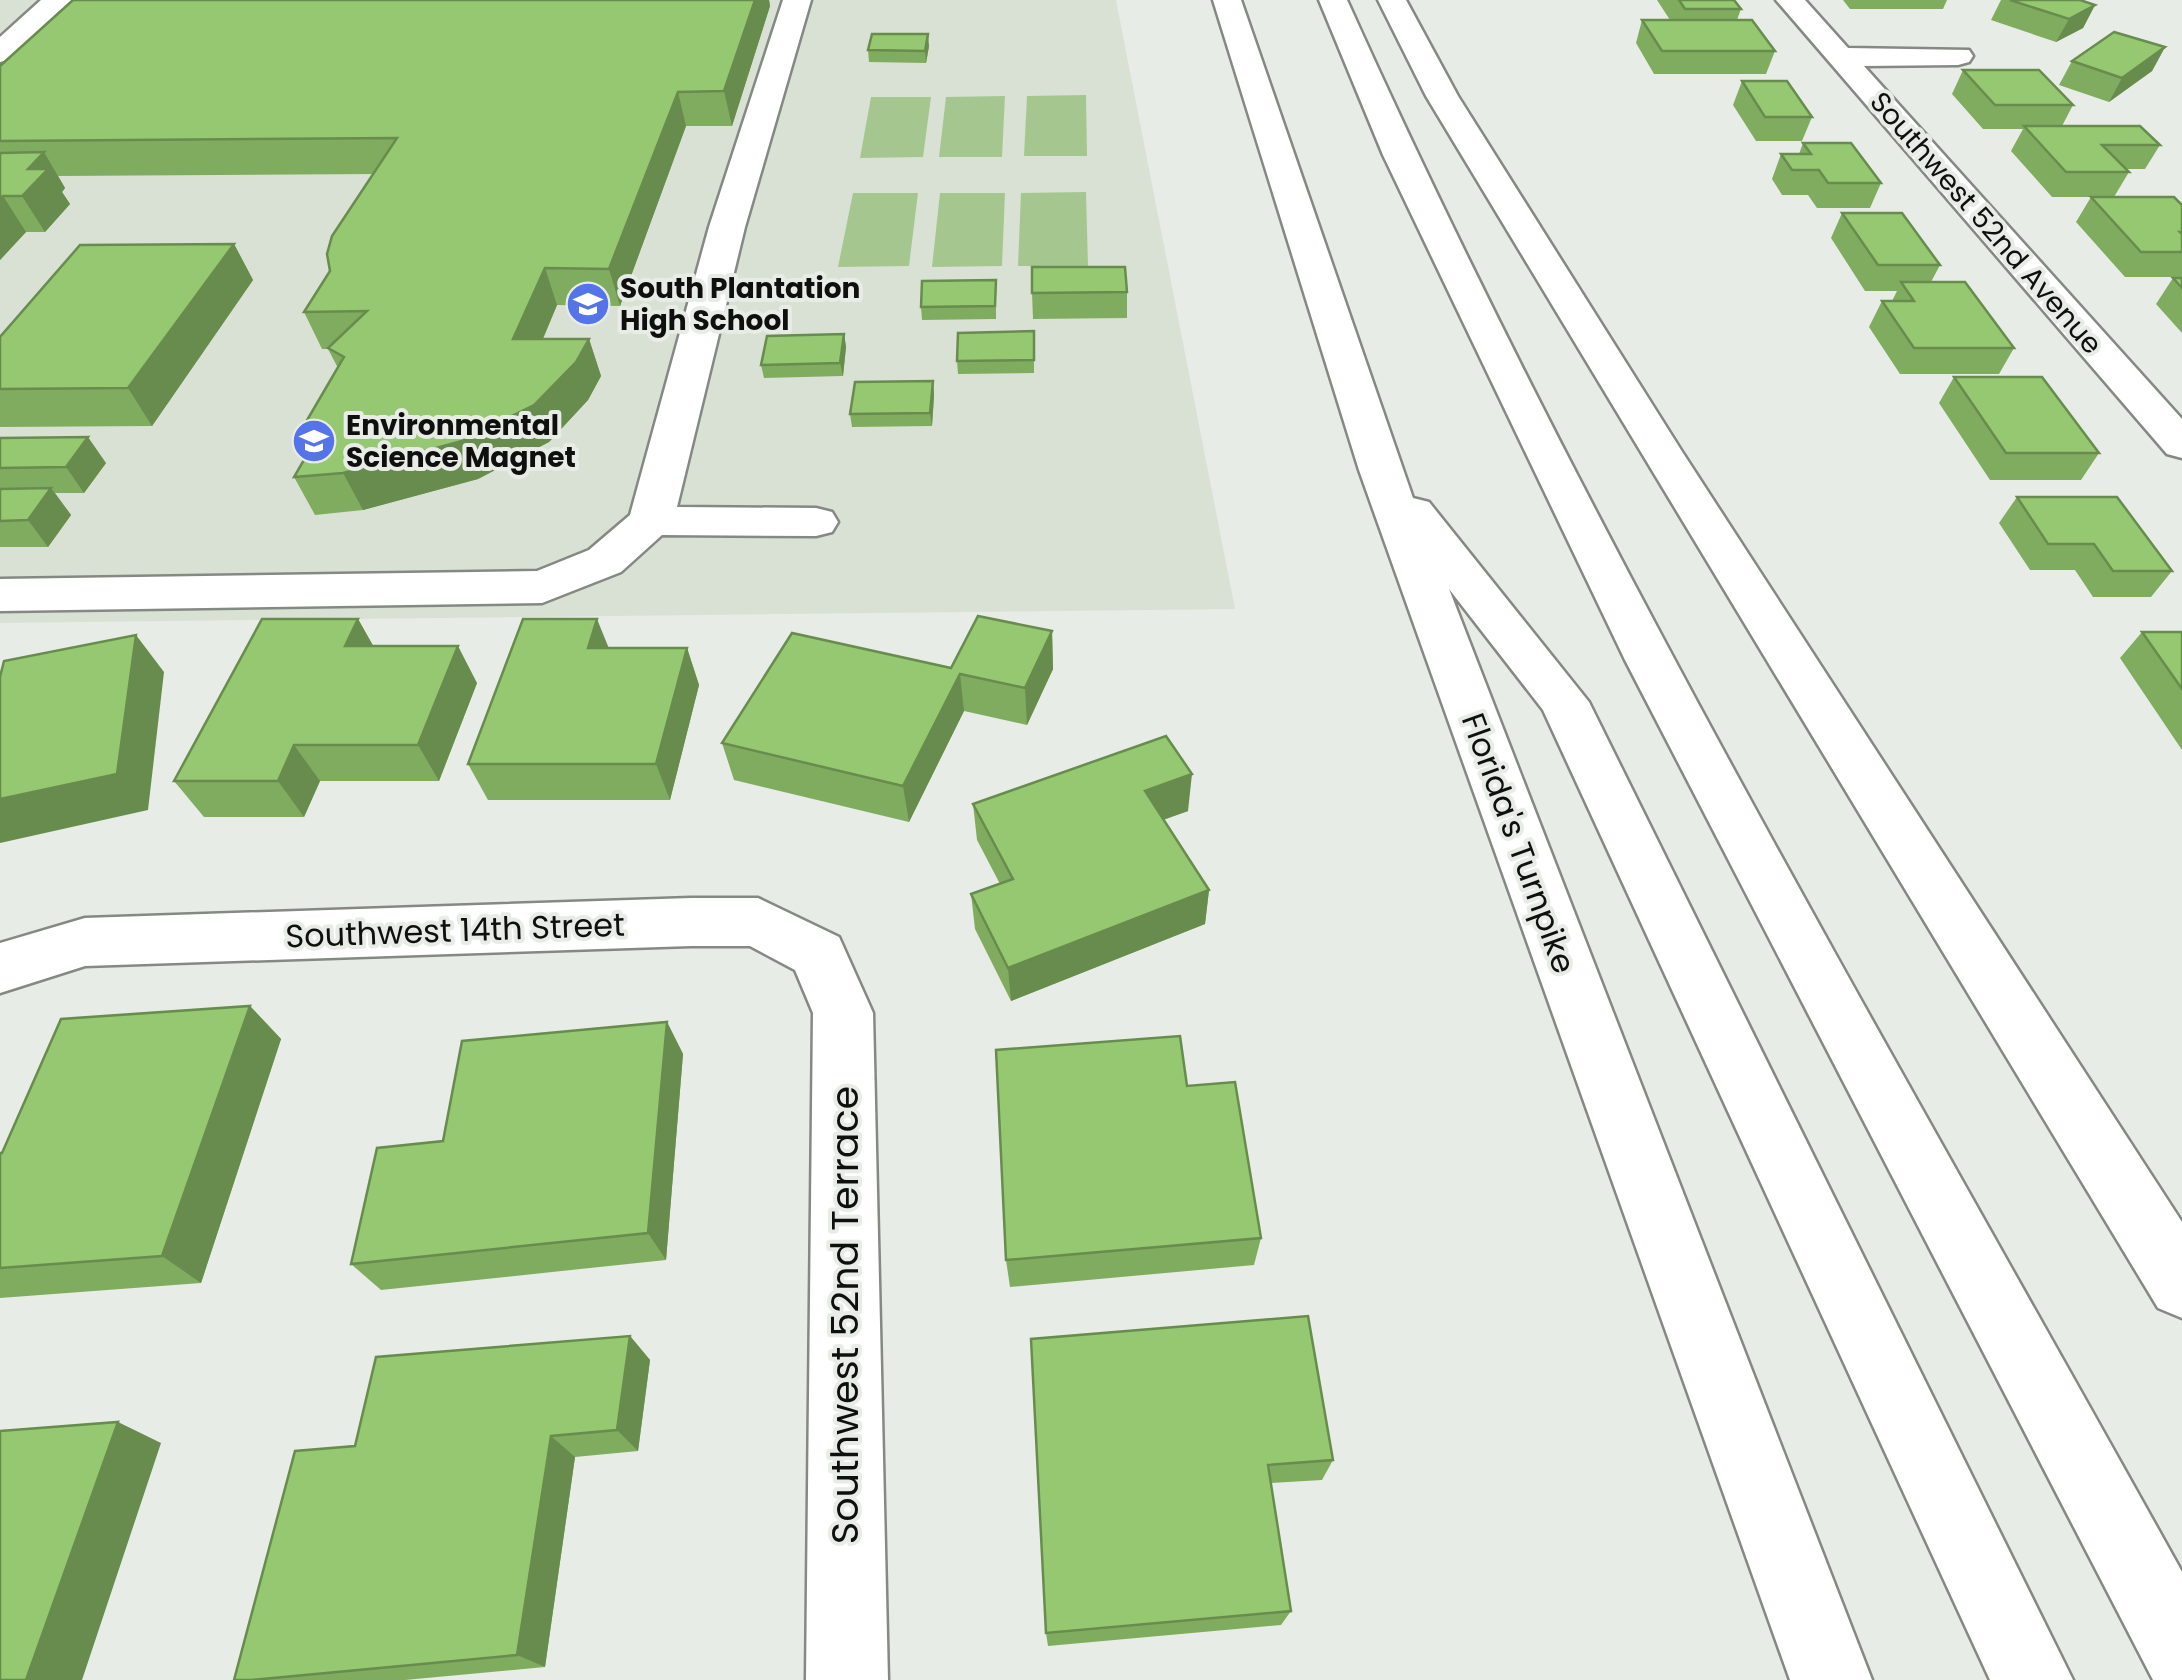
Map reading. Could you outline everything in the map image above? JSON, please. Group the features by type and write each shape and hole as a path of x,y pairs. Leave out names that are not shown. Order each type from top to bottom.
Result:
{"main road":[{"path":"0,54 58,0"},
{"path":"0,594 542,586 605,562 651,521 727,228 796,0"},
{"name":"Florida's Turnpike","path":"1227,0 1380,470 1831,1680"},
{"path":"1332,0 1400,155 1650,660 2182,1652"},
{"path":"1392,0 1442,96 2182,1284"},
{"name":"Southwest 52nd Avenue","path":"1790,0 2182,445"},
{"path":"1839,57 1958,56"},
{"path":"1380,470 1564,702 2032,1680"},
{"path":"651,521 816,522"},
{"name":"Southwest 14th Street","path":"0,968 84,942 758,922 818,954"},
{"name":"Southwest 52nd Terrace","path":"818,954 843,1013 847,1680"}],"shaded area":[{"name":"South Plantation High School","path":"0,0 1116,0 1235,609 0,623"}],"green space":[{"path":"1086,95 1087,156 1024,156 1027,96"},
{"path":"1005,96 1002,157 939,157 946,97"},
{"path":"871,97 931,97 923,157 860,158"},
{"path":"1086,192 1088,266 1018,266 1021,193"},
{"path":"853,193 918,193 909,266 838,267"},
{"path":"940,193 1005,193 1002,266 932,267"}],"building":[{"path":"73,0 755,0 724,91 678,92 609,269 545,268 513,339 589,339 576,362 534,405 462,441 343,473 294,477 323,427 303,427 344,357 328,348 367,311 304,312 330,271 327,254 332,236 397,138 0,141 0,66"},
{"path":"1679,0 1734,0 1741,9 1685,9"},
{"path":"2010,0 2080,0 2095,5 2069,19"},
{"path":"1642,20 1752,20 1775,51 1662,51"},
{"path":"2114,32 2165,47 2122,78 2072,61"},
{"path":"872,34 928,34 925,51 868,50"},
{"path":"1963,70 2039,70 2073,105 1995,105"},
{"path":"1742,81 1787,81 1812,117 1765,117"},
{"path":"2024,126 2140,126 2160,145 2102,145 2129,172 2066,172"},
{"path":"1803,143 1851,143 1881,183 1828,183 1819,170 1792,170 1781,154 1811,154"},
{"path":"44,152 28,169 48,169 22,196 0,199 0,153"},
{"path":"2091,197 2174,197 2182,205 2182,252 2141,252"},
{"path":"1842,213 1902,213 1940,265 1878,265"},
{"path":"234,244 128,388 0,389 0,337 80,245"},
{"path":"1032,267 1125,267 1127,292 1032,293"},
{"path":"996,280 995,306 921,307 922,281"},
{"path":"1901,282 1965,282 2014,348 1914,348 1882,301 1914,301"},
{"path":"1034,331 1034,360 957,361 958,333"},
{"path":"844,334 840,363 761,365 767,336"},
{"path":"1954,377 2042,377 2099,453 2006,453"},
{"path":"933,381 930,413 850,414 855,382"},
{"path":"88,437 66,467 0,468 0,438"},
{"path":"51,488 28,520 0,521 0,489"},
{"path":"2017,497 2117,497 2172,571 2113,571 2094,544 2048,544"},
{"path":"978,616 1052,631 1025,688 960,674 903,786 722,743 792,633 951,668"},
{"path":"262,619 358,619 345,646 458,646 418,745 294,745 278,781 174,781"},
{"path":"523,619 597,619 588,648 687,648 656,764 468,764"},
{"path":"2142,632 2182,632 2182,689"},
{"path":"136,635 117,774 0,799 0,677 4,661"},
{"path":"1166,736 1192,774 1145,791 1209,890 1008,968 971,894 1013,879 973,804"},
{"path":"250,1006 162,1256 0,1268 0,1153 61,1019"},
{"path":"667,1022 648,1233 351,1264 377,1148 443,1141 462,1041"},
{"path":"1180,1036 1187,1086 1235,1082 1261,1238 1006,1260 996,1050"},
{"path":"1308,1316 1333,1460 1268,1465 1291,1611 1046,1633 1031,1339"},
{"path":"630,1336 617,1430 551,1436 517,1655 234,1680 295,1451 355,1446 376,1357"},
{"path":"118,1422 26,1680 0,1680 0,1431"}],"place":[{"name":"South Plantation High School","path":"588,304"},
{"name":"Environmental Science Magnet","path":"314,441"}]}
